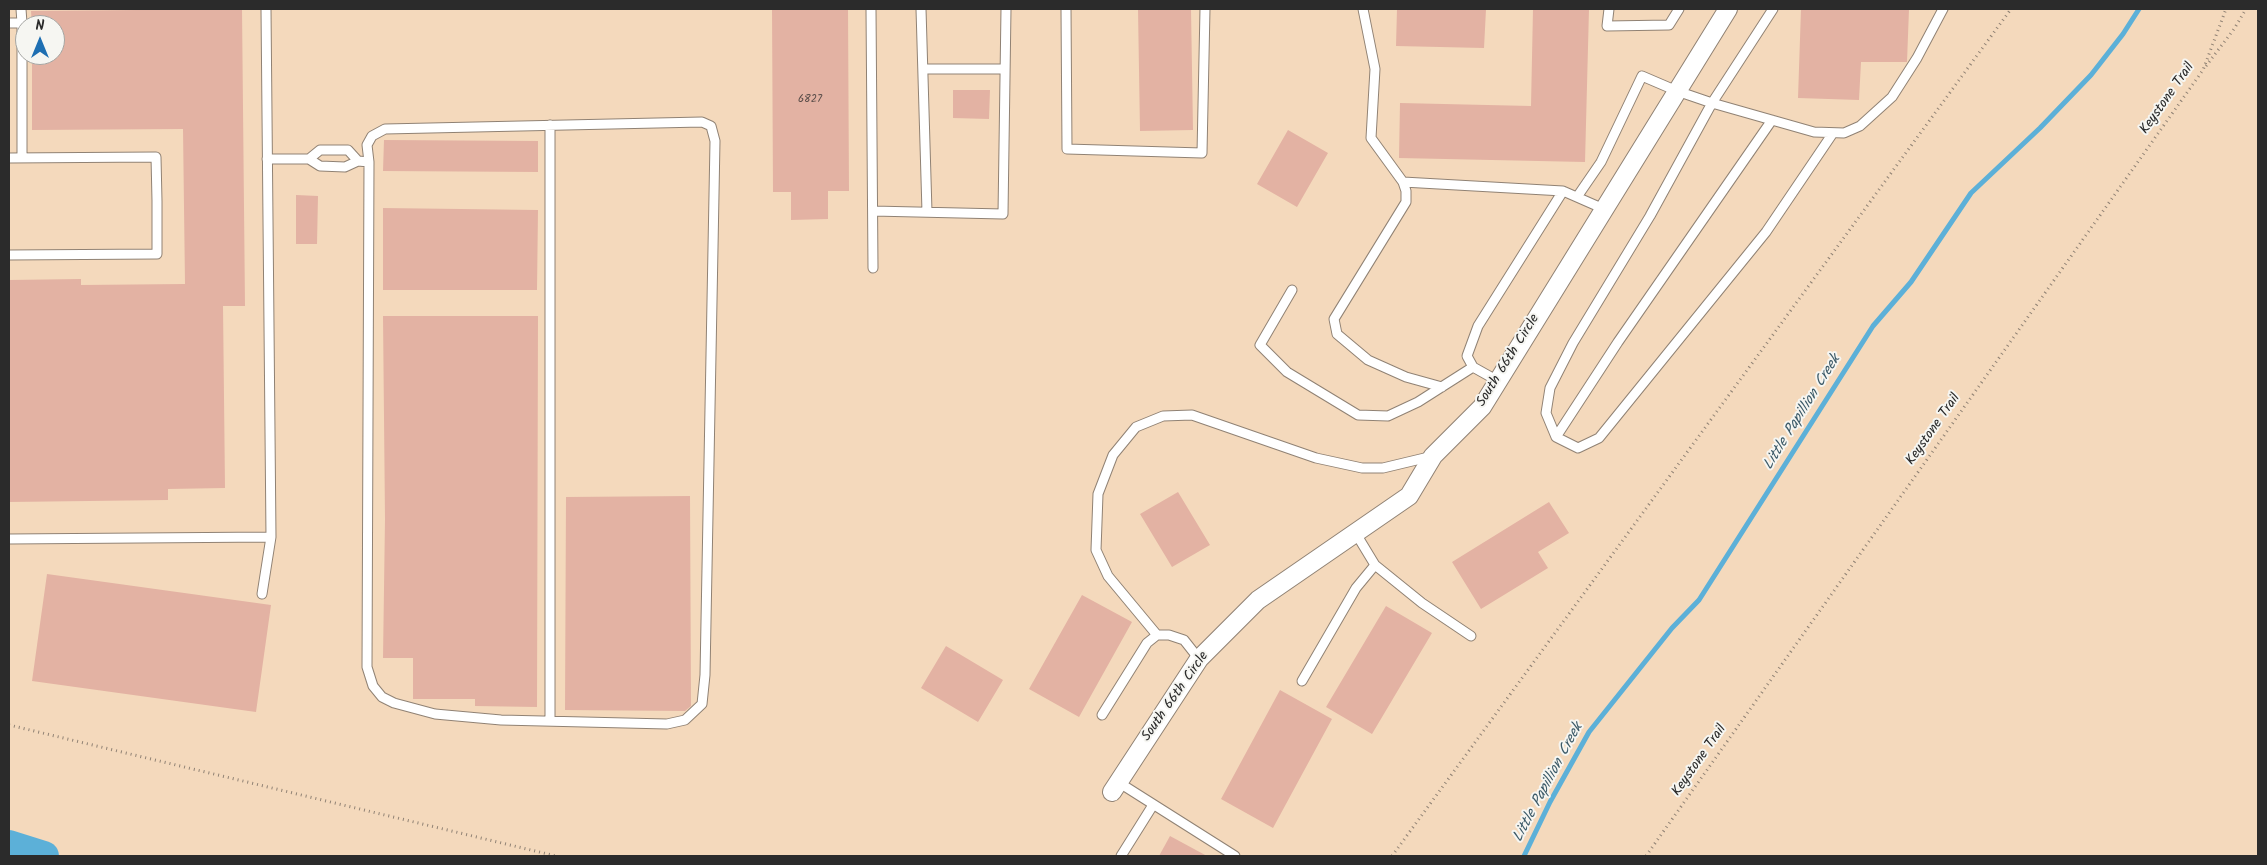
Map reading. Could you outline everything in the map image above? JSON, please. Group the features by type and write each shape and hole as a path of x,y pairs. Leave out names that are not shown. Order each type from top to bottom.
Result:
{"street":[{"name":"South 66th Circle","path":"1115,787 1200,659 1258,600 1354,532 1409,496 1433,456 1482,406 1728,9"}],"lane":[{"path":"262,594 271,538 266,9"},
{"path":"871,9 873,268"},
{"path":"921,9 927,212"},
{"path":"872,211 1003,214 1006,9"},
{"path":"1066,9 1067,149 1202,153 1205,9"},
{"path":"1363,9 1375,69 1371,138 1403,182 1406,191 1406,202 1334,319 1337,334 1368,360 1406,377 1442,387"},
{"path":"1609,9 1607,26 1669,25 1679,9"},
{"path":"1774,9 1712,103 1650,216 1573,343 1550,388 1546,413 1556,436 1578,448 1600,438 1766,232 1833,133"},
{"path":"1577,197 1601,162 1642,76 1712,103 1814,132 1844,133 1860,126 1892,97 1917,58 1943,9"},
{"path":"22,65 22,158"},
{"path":"923,69 1004,69"},
{"path":"1556,436 1618,342 1772,120"},
{"path":"702,122 711,126 715,141 705,665 702,704 685,720 668,724 550,721 435,714 394,703 382,697 373,686 366,667 369,162 366,145 372,136 385,129 702,122"},
{"path":"550,125 550,721"},
{"path":"309,159 320,150 348,150 358,161"},
{"path":"9,158 156,157 157,254 9,255"},
{"path":"268,160 309,159 320,166 345,167 358,161 369,162"},
{"path":"1403,182 1563,191 1604,209"},
{"path":"1498,381 1473,367 1467,356 1478,326 1563,191"},
{"path":"1292,290 1260,345 1287,372 1358,415 1388,416 1442,387 1473,367"},
{"path":"1156,635 1108,576 1096,550 1098,494 1113,455 1136,427 1163,416 1192,415 1316,458 1362,468 1383,468 1433,456"},
{"path":"1354,532 1375,565 1422,603 1471,636"},
{"path":"9,539 271,538"},
{"path":"1302,681 1356,588 1375,565"},
{"path":"1102,716 1147,642 1156,635 1169,634 1184,640 1200,659"},
{"path":"1115,787 1153,804 1235,856"},
{"path":"1121,856 1153,804"}],"path":[{"path":"1392,856 2011,9"},
{"name":"Keystone Trail","path":"1646,856 2203,70 2226,9"},
{"path":"2203,70 2234,29 2246,9"},
{"path":"9,725 556,856"}],"building":[{"path":"242,9 245,306 223,306 225,488 168,489 168,500 9,502 9,280 81,279 81,285 185,284 183,129 32,130 32,65 65,65 65,15 31,15 31,11"},
{"path":"772,9 848,9 849,191 828,191 828,219 791,220 791,192 773,192"},
{"path":"1138,9 1191,9 1193,130 1140,131"},
{"path":"1397,9 1486,9 1484,48 1396,46"},
{"path":"1533,9 1589,9 1585,162 1399,158 1400,103 1531,106"},
{"path":"1801,9 1909,9 1907,62 1861,62 1859,100 1798,98"},
{"path":"953,90 990,90 989,119 953,118"},
{"path":"1288,130 1328,153 1297,207 1257,184"},
{"path":"384,140 538,141 538,172 383,171"},
{"path":"296,195 318,196 317,244 296,244"},
{"path":"383,208 538,210 537,290 383,290"},
{"path":"383,316 538,316 537,707 475,706 475,699 413,699 413,658 383,658 385,519"},
{"path":"1178,492 1210,545 1172,567 1140,514"},
{"path":"690,496 691,706 685,711 565,710 566,497"},
{"path":"1549,502 1569,533 1538,552 1548,568 1481,609 1452,562"},
{"path":"47,574 271,605 256,712 32,681"},
{"path":"1082,595 1132,622 1079,717 1029,689"},
{"path":"1386,606 1432,633 1372,734 1326,707"},
{"path":"946,646 1003,680 978,722 921,688"},
{"path":"1280,690 1332,719 1273,828 1221,799"},
{"path":"1170,836 1207,856 1159,856"}],"waterway":[{"name":"Little Papillion Creek","path":"1524,856 1550,802 1589,732 1672,628 1699,600 1873,326 1911,282 1971,193 2040,128 2091,75 2123,34 2139,9"},
{"path":"9,845 44,856"}]}
